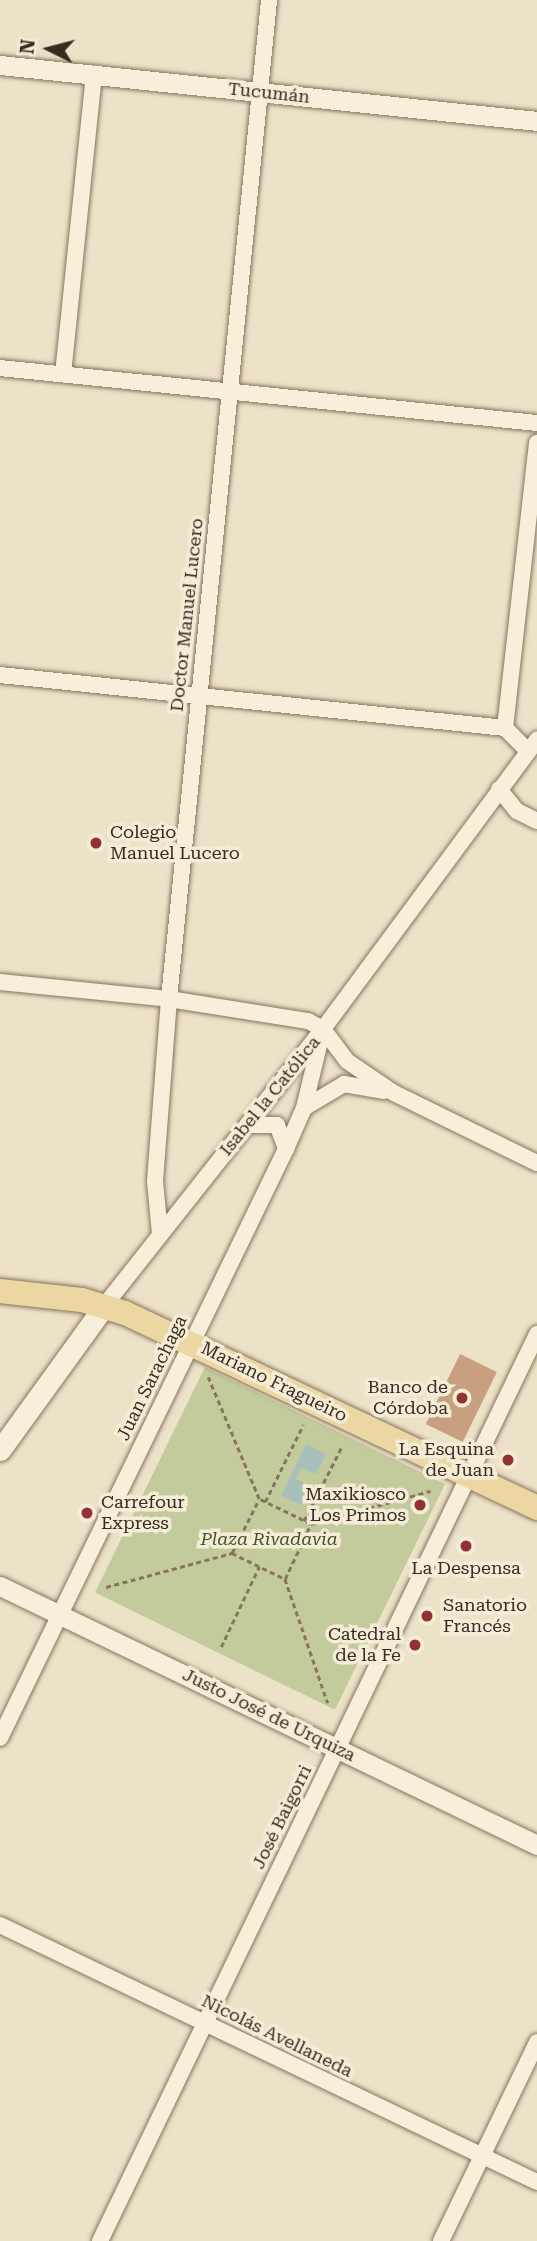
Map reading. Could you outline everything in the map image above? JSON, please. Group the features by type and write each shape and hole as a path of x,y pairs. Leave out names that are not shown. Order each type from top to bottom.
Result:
{"main road":[{"name":"Mariano Fragueiro","path":"0,1290 105,1305 190,1342 537,1508"},
{"name":"Isabel la Católica","path":"0,1450 105,1305"}],"street":[{"name":"Doctor Manuel Lucero","path":"160,1234 155,1181 169,999 269,0"},
{"name":"Tucumán","path":"0,65 537,121"},
{"path":"63,374 94,75"},
{"path":"0,368 537,423"},
{"path":"505,728 537,443"},
{"path":"0,675 505,728 533,745"},
{"name":"Isabel la Católica","path":"105,1305 323,1029 533,745"},
{"path":"499,789 517,811 537,821"},
{"path":"0,982 169,999 282,1015 323,1029 347,1061 394,1093 537,1163"},
{"name":"Juan Sarachaga","path":"0,1738 286,1149 304,1108 323,1029"},
{"path":"304,1108 344,1084 394,1093"},
{"path":"248,1125 277,1125 286,1149"},
{"name":"José Baigorri","path":"100,2241 537,1334"},
{"name":"Justo José de Urquiza","path":"0,1586 537,1845"},
{"name":"Nicolás Avellaneda","path":"0,1924 537,2182"},
{"path":"441,2241 537,2042"}],"path":[{"path":"208,1377 259,1499 265,1503 311,1524 430,1491"},
{"path":"265,1503 303,1425"},
{"path":"304,1521 342,1446"},
{"path":"232,1553 259,1499"},
{"path":"311,1524 285,1579 328,1703"},
{"path":"106,1587 232,1553 285,1579"},
{"path":"220,1647 259,1567"}],"green space":[{"name":"Plaza Rivadavia","path":"205,1367 445,1484 335,1710 95,1593"}],"water":[{"path":"306,1444 326,1454 316,1474 301,1468 296,1479 311,1486 301,1505 281,1496"}],"building":[{"name":"Banco de Córdoba","path":"460,1354 497,1372 463,1442 426,1424"}],"place":[{"name":"Colegio Manuel Lucero","path":"96,843"},
{"name":"Banco de Córdoba","path":"462,1398"},
{"name":"La Esquina de Juan","path":"508,1460"},
{"name":"Maxikiosco Los Primos","path":"420,1505"},
{"name":"Carrefour Express","path":"87,1513"},
{"name":"La Despensa","path":"466,1546"},
{"name":"Sanatorio Francés","path":"427,1616"},
{"name":"Catedral de la Fe","path":"415,1645"}]}
